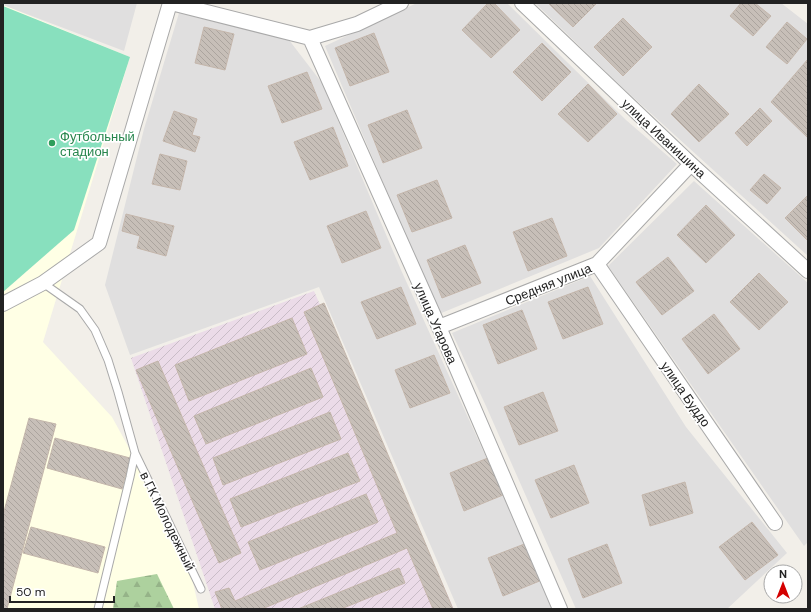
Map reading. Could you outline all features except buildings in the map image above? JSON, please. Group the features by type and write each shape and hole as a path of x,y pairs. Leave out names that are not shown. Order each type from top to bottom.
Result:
{"street":[{"path":"3,304 43,283 99,243 170,3 310,38 357,24 401,3"},
{"name":"улица Иванишина","path":"522,3 691,164 808,271"},
{"name":"улица Угарова","path":"310,38 439,327 560,609"},
{"name":"Средняя улица","path":"439,327 597,264 691,164"},
{"name":"улица Буддо","path":"597,264 775,523"}],"lane":[{"name":"в ГК Молодежный","path":"43,283 80,309 95,330 108,360 135,453 201,589"},
{"path":"98,609 135,453"}],"shaded area":[{"path":"3,3 137,3 124,51 3,5"},
{"path":"417,3 507,3 626,120 677,164 599,248 439,314 325,46"},
{"path":"535,3 781,3 808,24 808,256 624,89"},
{"path":"3,5 130,57 43,342 112,417 186,552 199,609 3,609"},
{"path":"179,13 289,40 322,83 401,270 555,609 458,609 319,287 130,355 105,285 144,129"},
{"path":"694,181 808,283 808,542 804,546 608,266"},
{"path":"590,276 686,427 787,553 775,564 763,564 763,575 727,609 576,609 452,333"},
{"path":"314,291 454,609 215,609 131,358"}],"green space":[{"name":"Футбольный стадион","path":"3,6 130,57 74,230 3,292"},
{"path":"157,574 174,609 113,609 117,581"}],"place":[{"name":"Футбольный стадион","path":"52,143"}]}
